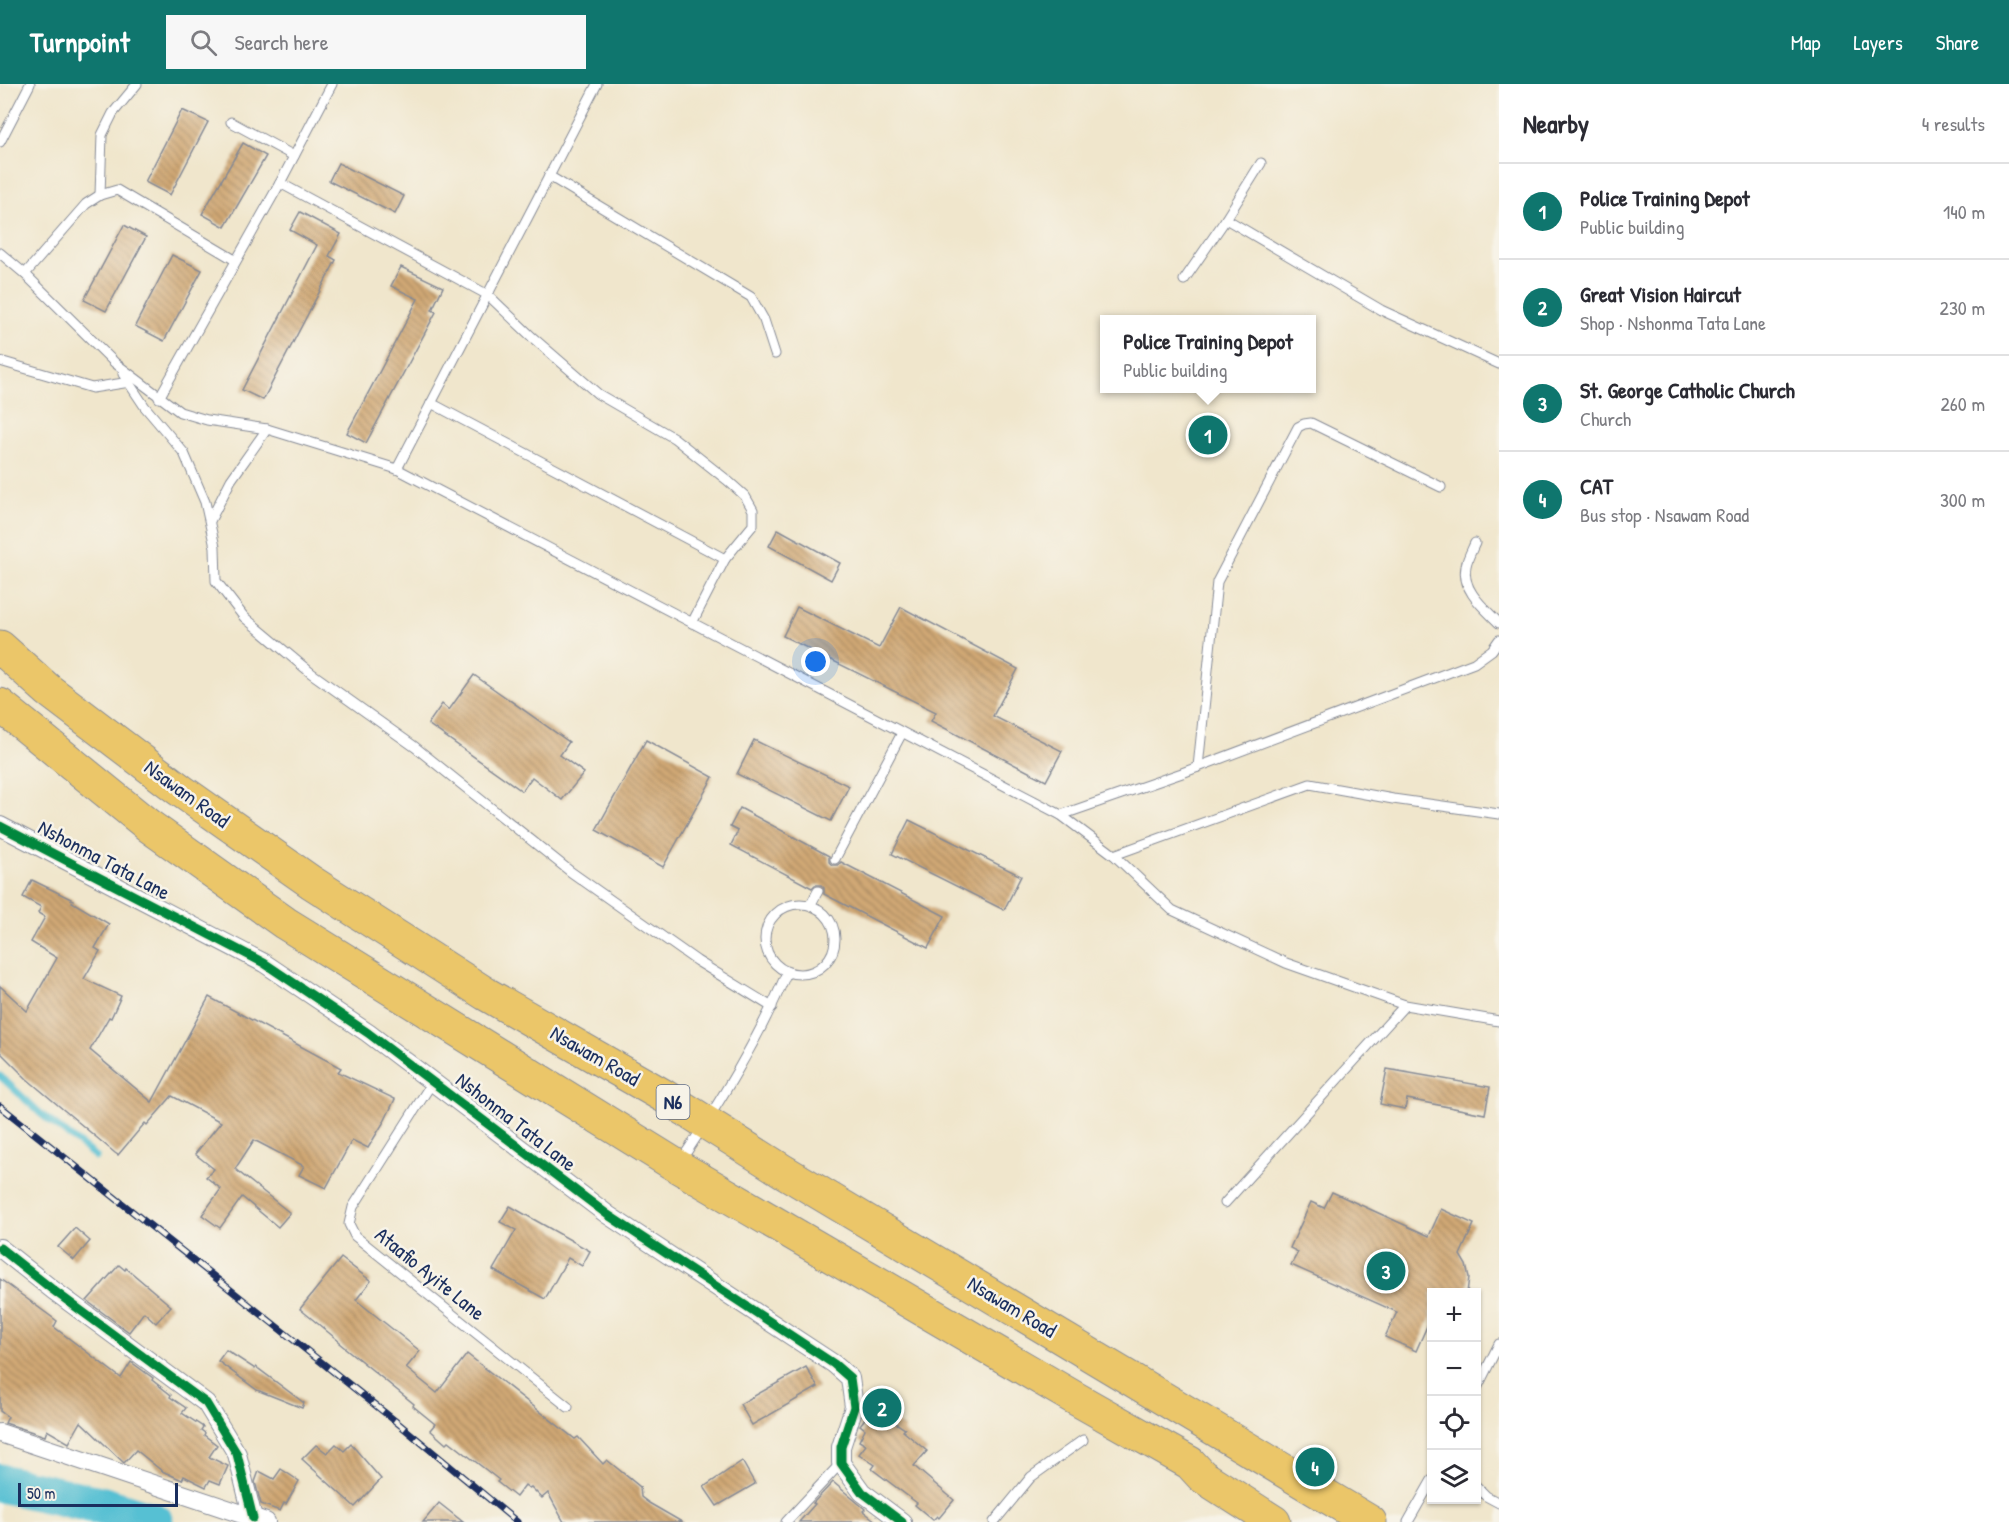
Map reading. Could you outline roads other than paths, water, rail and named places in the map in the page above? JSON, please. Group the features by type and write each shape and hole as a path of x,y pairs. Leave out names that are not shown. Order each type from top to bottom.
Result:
{"highway":[{"name":"Nsawam Road","path":"0,647 48,690 180,790 311,882 486,993 706,1122 783,1171 1370,1522"},
{"name":"N6","path":"0,705 149,826 285,923 677,1166 1053,1386 1190,1462 1202,1476 1274,1522"}],"street":[{"name":"Nshonma Tata Lane","path":"0,826 264,963 434,1081 608,1215 834,1364 850,1378 854,1407 841,1447 841,1463"},
{"path":"0,1248 206,1403 237,1454 260,1520"},
{"path":"0,1433 260,1520"},
{"path":"841,1463 862,1492 902,1522"}],"lane":[{"path":"0,142 30,84"},
{"path":"100,195 102,135 112,113 137,84"},
{"path":"159,398 280,183 332,84"},
{"path":"397,469 597,84"},
{"path":"231,122 294,156"},
{"path":"1184,280 1261,163"},
{"path":"549,176 751,297 764,320 775,354"},
{"path":"280,183 488,295 597,394 674,438 745,496 753,510 753,525 725,559 692,623"},
{"path":"25,274 86,204 100,195 117,190 235,260"},
{"path":"1226,219 1381,310 1499,364"},
{"path":"0,253 25,274 115,363 180,412 207,420 267,429 397,469 1061,816 1114,855 1172,910 1286,963 1405,1005 1499,1021"},
{"path":"0,361 92,388 130,382"},
{"path":"115,363 145,407 184,453 206,502 215,547 216,581 244,616 311,673 415,747 571,872 698,962 772,1007"},
{"path":"431,403 725,559"},
{"path":"1198,767 1217,582 1298,427 1311,423 1441,487"},
{"path":"210,521 231,480 267,429"},
{"path":"1475,543 1466,566 1467,585 1477,601 1499,623"},
{"path":"1061,816 1474,663 1492,650 1499,640"},
{"path":"836,859 902,733"},
{"path":"1114,855 1310,784 1393,799 1499,814"},
{"path":"811,904 818,891"},
{"path":"795,904 811,904 827,915 836,932 835,951 824,967 806,975 787,972 774,964 766,951 765,935 770,920 781,909 795,904"},
{"path":"677,1166 706,1122 772,1007 787,972"},
{"path":"1225,1203 1405,1005"},
{"name":"Ataafio Ayite Lane","path":"434,1081 353,1207 349,1224 355,1236 568,1407"},
{"path":"1481,1380 1499,1344"},
{"path":"994,1522 1031,1477 1083,1440"},
{"path":"786,1522 841,1463"},
{"path":"1408,1522 1427,1487"},
{"path":"1481,1491 1499,1503"}],"waterway":[{"path":"0,1076 41,1114 96,1157"},
{"path":"0,1483 104,1506 154,1522"}],"railway":[{"path":"0,1106 399,1424 517,1522"}],"place":[{"name":"Police Training Depot","path":"1208,435"},
{"name":"St. George Catholic Church","path":"1386,1271"},
{"name":"Great Vision Haircut","path":"882,1408"},
{"name":"CAT","path":"1315,1467"}]}
